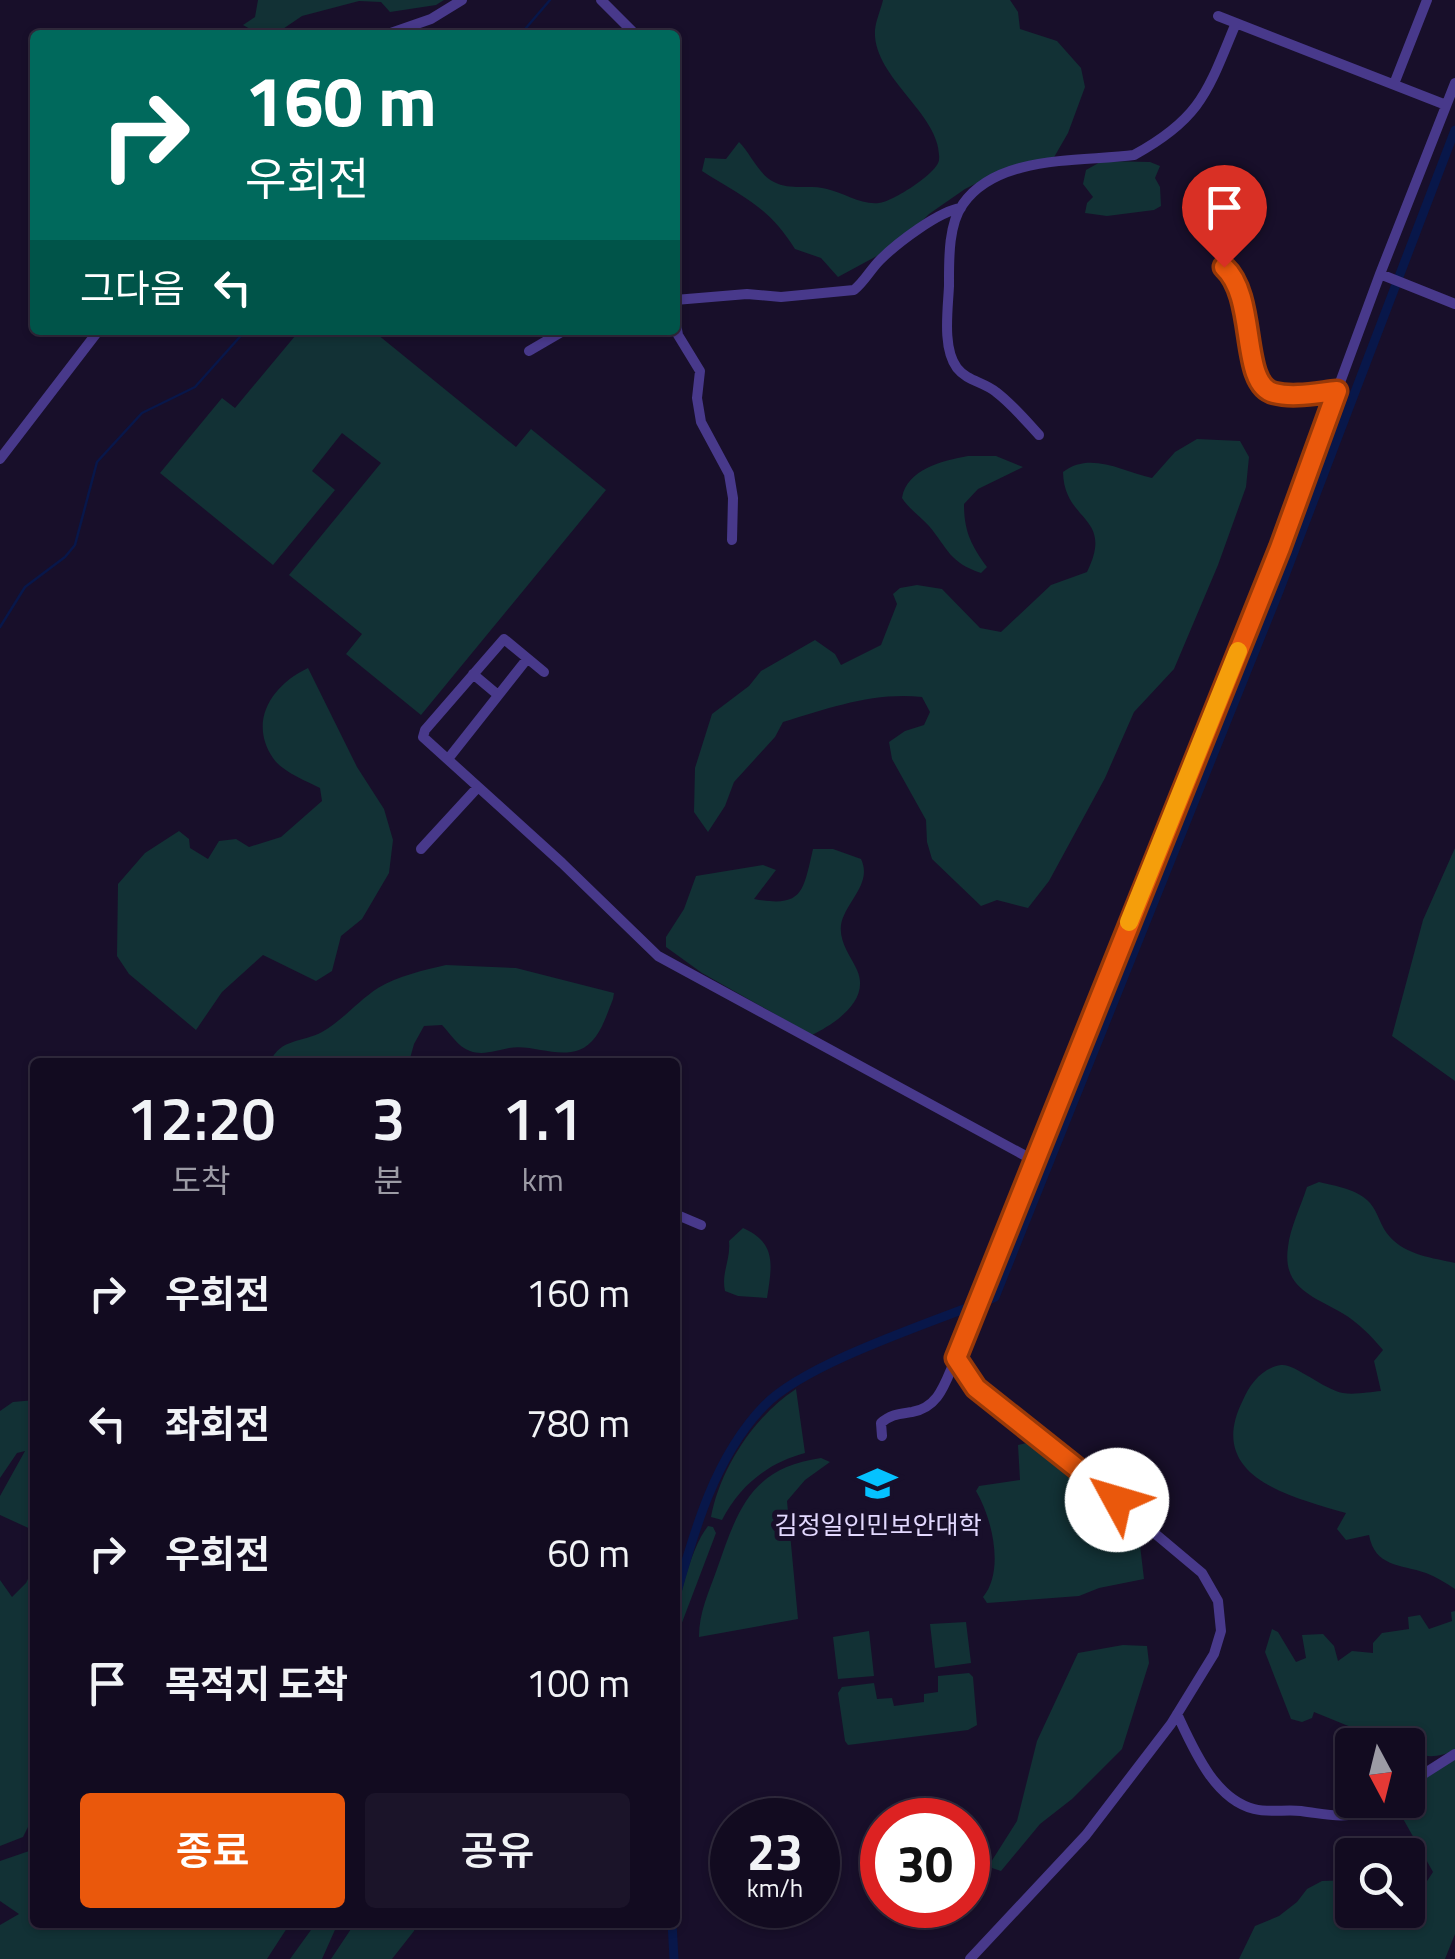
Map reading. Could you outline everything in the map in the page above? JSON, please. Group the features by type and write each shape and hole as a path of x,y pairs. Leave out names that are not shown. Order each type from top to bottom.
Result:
{"street":[{"path":"399,30 431,19 462,0"},
{"path":"601,0 631,30"},
{"path":"1394,84 1428,0"},
{"path":"1218,16 1446,105"},
{"path":"1040,435 998,393 959,371 953,360 949,342 949,270 951,241 961,208 970,196 1009,170 1134,155 1153,145 1197,109 1236,23"},
{"path":"882,1436 881,1422 889,1416 930,1407 956,1358 1280,548 1455,83"},
{"path":"680,300 854,290 881,259 946,210 961,208"},
{"path":"1224,267 1235,278 1243,297 1254,371 1262,387 1276,394 1337,391"},
{"path":"1382,275 1455,304"},
{"path":"0,459 96,335"},
{"path":"530,350 556,335"},
{"path":"678,335 700,372 697,398 701,422 729,474 732,540"},
{"path":"544,672 504,640 423,737 658,956 1033,1160"},
{"path":"448,759 528,659"},
{"path":"473,674 498,695"},
{"path":"421,849 478,787"},
{"path":"680,1216 701,1225"},
{"path":"956,1358 976,1388 1202,1573 1218,1601 1222,1631 1214,1654 1177,1714 1086,1835 970,1959"},
{"path":"1177,1714 1215,1780 1242,1805 1257,1810 1302,1811 1335,1817"},
{"path":"1425,1773 1455,1754"}],"green space":[{"path":"258,0 444,0 436,5 390,12 381,2 359,1 302,16 281,30 252,30 243,25 255,17"},
{"path":"883,0 1010,0 1018,12 1020,29 1057,41 1081,68 1085,87 1068,133 1053,159 1009,167 965,189 929,214 899,244 838,277 821,258 795,249 775,222 754,204 702,171 705,158 726,159 739,142 774,182 827,189 872,203 894,198 931,172 939,160 937,143 877,48 875,30"},
{"path":"1102,161 1150,162 1160,166 1155,178 1160,187 1161,206 1107,216 1085,213 1093,197 1083,184 1086,170"},
{"path":"296,335 378,335 516,447 531,429 606,490 421,715 346,654 362,634 289,575 381,463 342,433 312,471 335,490 273,565 160,473 222,398 235,408"},
{"path":"1197,439 1240,441 1249,457 1246,487 1218,565 1174,669 1134,712 1105,778 1049,881 1028,908 997,900 981,906 932,859 926,820 892,759 889,742 924,725 930,712 922,697 869,699 783,722 775,737 734,782 725,806 708,832 694,812 695,768 712,714 749,686 761,671 815,640 835,654 841,665 881,645 897,604 893,594 900,588 917,585 942,589 980,628 1001,632 1051,585 1087,572 1095,540 1065,489 1063,472 1073,466 1095,463 1152,478 1175,452"},
{"path":"968,456 996,456 1023,467 978,489 964,504 970,537 987,567 981,573 956,560 902,498 918,473"},
{"path":"308,668 357,767 384,809 393,840 389,873 362,919 341,936 332,971 316,981 263,955 222,992 196,1030 129,974 117,956 118,884 145,853 179,831 189,839 190,848 208,859 219,841 236,839 249,847 281,837 322,801 320,788 277,763 263,731 264,718 275,694"},
{"path":"1455,848 1455,1081 1392,1036 1423,920"},
{"path":"813,849 833,849 861,859 864,877 841,925 843,943 860,981 859,992 840,1018 812,1035 702,973 666,947 666,937 684,909 696,876 763,865 776,870 754,899 782,901 798,894 803,886"},
{"path":"446,965 516,968 614,993 592,1041 570,1052 518,1047 475,1052 462,1046 442,1025 424,1026 410,1058 272,1058 292,1042 322,1032 378,988"},
{"path":"1319,1182 1365,1198 1387,1233 1404,1248 1455,1263 1455,1589 1426,1573 1383,1559 1369,1535 1346,1540 1337,1529 1346,1513 1279,1491 1244,1465 1235,1448 1234,1426 1246,1394 1268,1369 1287,1365 1343,1393 1381,1391 1374,1361 1383,1350 1354,1321 1302,1289 1290,1272 1287,1261 1293,1225 1307,1187"},
{"path":"743,1228 767,1248 771,1266 767,1298 725,1291 729,1241"},
{"path":"796,1389 805,1453 756,1477 737,1496 722,1520 711,1517 722,1481 741,1445 766,1414"},
{"path":"30,1400 30,1529 0,1515 0,1496 25,1451 17,1453 0,1478 0,1411 13,1402"},
{"path":"1031,1442 1045,1449 1138,1528 1144,1579 1079,1596 987,1603 983,1597 993,1573 994,1544 976,1491 979,1486 1020,1480 1018,1445"},
{"path":"821,1458 830,1462 805,1480 787,1501 798,1619 699,1637 703,1611 725,1547 751,1495 778,1471"},
{"path":"708,1526 713,1527 716,1533 680,1628 684,1581"},
{"path":"30,1575 30,1823 23,1837 0,1846 0,1580 12,1597"},
{"path":"1455,1611 1455,1750 1425,1755 1425,1728 1353,1728 1314,1712 1312,1718 1302,1722 1291,1719 1265,1652 1272,1629 1278,1632 1296,1662 1306,1658 1302,1635 1323,1634 1334,1646 1338,1661 1352,1651 1373,1653 1373,1643 1382,1633 1409,1629 1408,1617 1420,1615 1429,1629 1452,1621 1451,1612"},
{"path":"966,1622 971,1663 935,1668 930,1624"},
{"path":"869,1631 874,1676 838,1679 833,1637"},
{"path":"1123,1645 1147,1646 1149,1663 1122,1749 1072,1799 1040,1824 1001,1871 992,1868 991,1862 1017,1821 1037,1741 1078,1653"},
{"path":"969,1673 973,1677 977,1725 968,1730 848,1745 845,1741 838,1693 842,1687 874,1683 877,1699 892,1698 894,1706 924,1702 924,1694 938,1692 938,1676"},
{"path":"1455,1758 1455,1934 1445,1959 1239,1959 1255,1926 1279,1916 1307,1889 1322,1881 1335,1881 1335,1928 1425,1928 1425,1884 1433,1872 1425,1858 1425,1838 1414,1838 1403,1818 1425,1818 1425,1778"},
{"path":"30,1851 30,1928 287,1928 267,1959 0,1959 0,1925 19,1914 0,1901 0,1861"},
{"path":"312,1928 336,1928 322,1959 290,1959"},
{"path":"351,1928 415,1928 392,1959 331,1959"}],"waterway":[{"path":"524,30 550,0"},
{"path":"680,1583 708,1496 733,1447 765,1405 810,1373 841,1358 995,1297 1279,591 1455,130"},
{"path":"0,627 25,587 75,545 97,462 142,413 195,387 242,335"},
{"path":"672,1928 674,1959"}],"slow traffic":[{"path":"1129,922 1238,651"}],"place":[{"name":"김정일인민보안대학","path":"878,1484"}],"route":[{"path":"1117,1500 976,1388 956,1358 1280,548 1337,391 1276,394 1262,387 1254,371 1243,297 1235,278 1224,267"}]}
